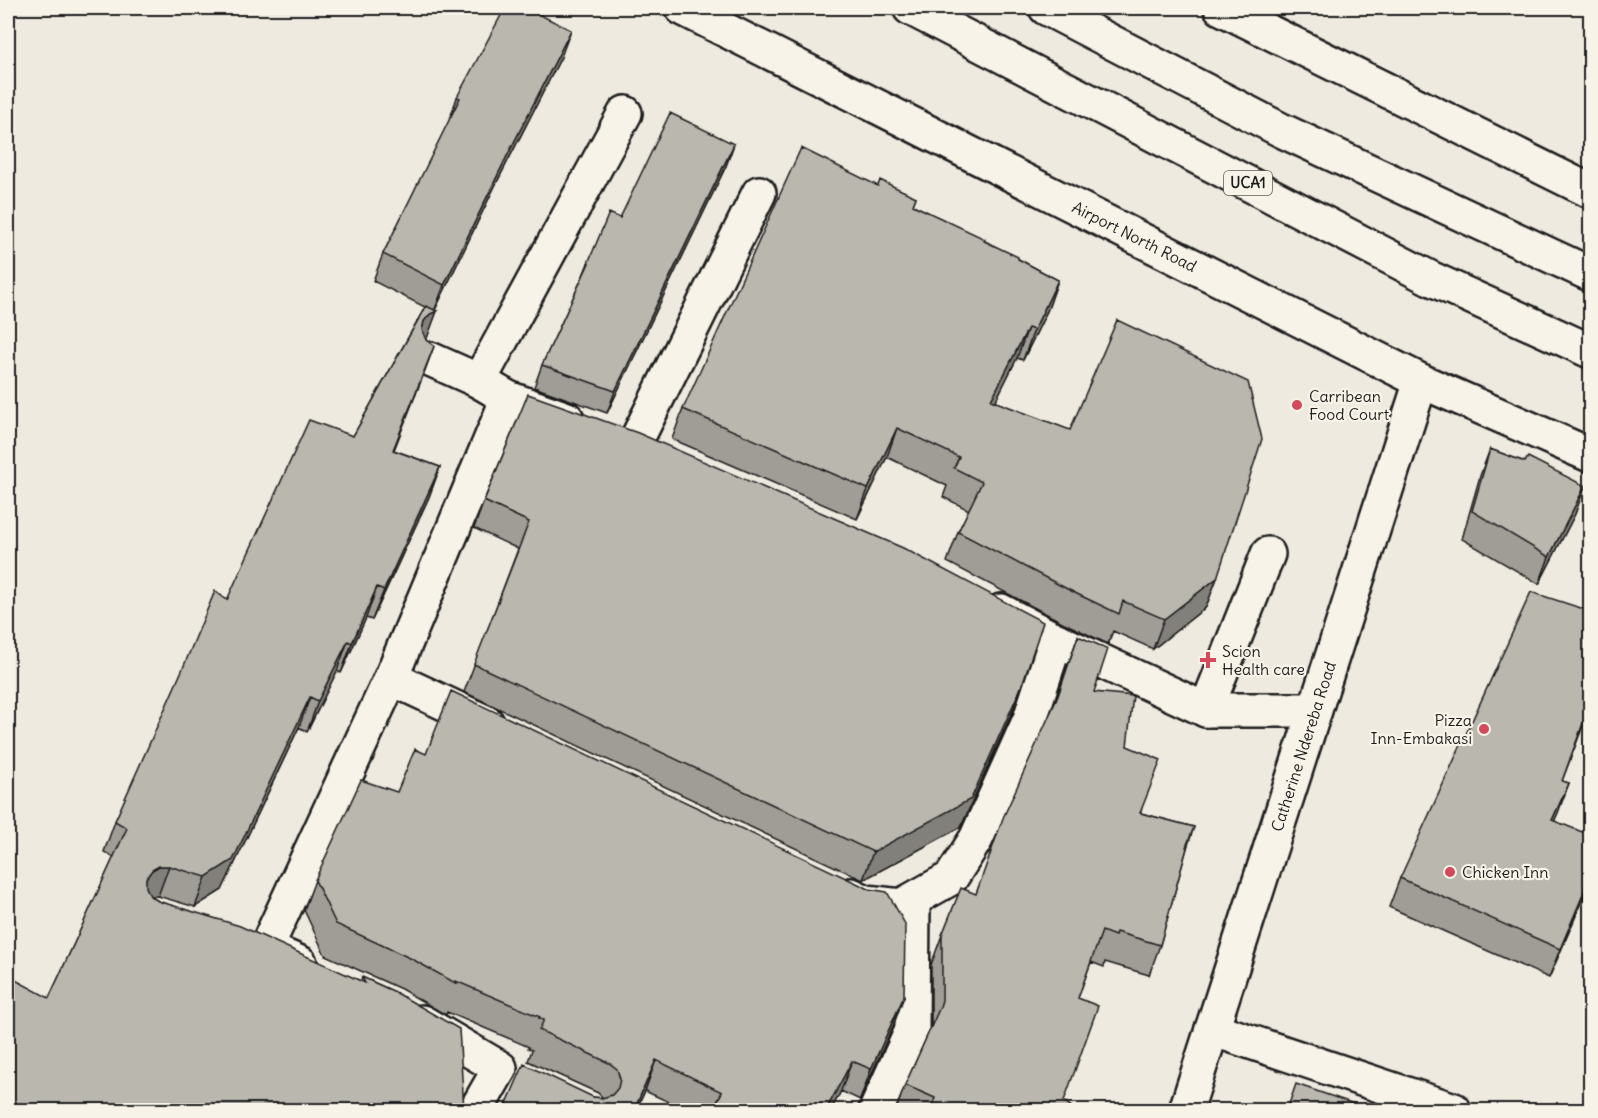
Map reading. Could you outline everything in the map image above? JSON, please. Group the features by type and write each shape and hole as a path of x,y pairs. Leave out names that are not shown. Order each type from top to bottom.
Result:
{"street":[{"name":"Airport North Road","path":"682,8 1421,381 1590,455"},
{"name":"UCA1","path":"910,8 1430,278 1590,351"},
{"path":"1046,8 1281,130 1590,274"},
{"path":"1221,8 1586,189"},
{"path":"479,381 625,113"},
{"path":"635,442 759,193"},
{"path":"430,359 479,381 508,398 635,442 666,456"},
{"name":"Catherine Ndereba Road","path":"1186,1110 1421,381"},
{"path":"330,977 255,945 391,678 508,398"},
{"path":"1206,710 1268,554"},
{"path":"973,597 1056,640 1206,710 1315,710"},
{"path":"823,882 866,902 902,906 951,878 976,839 1030,719 1056,640"},
{"path":"391,678 510,734"},
{"path":"876,1110 912,1030 913,900"},
{"path":"393,1006 500,1068 530,1082"},
{"path":"1212,1029 1454,1110"},
{"path":"476,1110 500,1068"}],"building":[{"path":"505,8 526,8 571,30 444,285 383,254 460,98 457,97"},
{"path":"670,113 734,144 615,391 542,365 589,263 609,213 620,218"},
{"path":"801,148 878,186 880,180 916,197 913,205 985,239 984,241 1058,280 1034,330 1028,328 991,400 1070,430 1117,320 1248,382 1262,439 1217,578 1164,619 1123,601 1119,614 958,532 982,482 954,468 959,457 897,428 868,489 683,409"},
{"path":"426,306 437,311 430,314 424,321 422,330 426,340 434,346 393,450 440,467 384,590 377,587 352,643 348,641 318,701 310,697 233,860 206,877 169,866 159,866 152,870 146,878 146,887 150,896 158,901 240,926 365,983 362,977 395,992 459,1029 464,1110 8,1110 8,976 49,998 127,828 115,821 215,591 227,600 309,420 353,436"},
{"path":"528,394 638,433 903,548 1043,622 1022,685 971,799 873,852 474,664 529,522 484,501"},
{"path":"1490,449 1525,462 1528,457 1585,486 1549,557 1472,511"},
{"path":"1531,592 1590,611 1590,704 1562,781 1569,783 1552,820 1590,835 1590,878 1560,949 1400,878"},
{"path":"1078,636 1108,649 1094,692 1133,696 1127,746 1161,760 1140,813 1194,827 1186,847 1160,945 1116,932 1115,936 1102,931 1078,998 1098,1006 1064,1101 1075,1110 931,1110 935,1098 905,1085 942,1000 942,935 961,888 976,894 1003,818 1058,696"},
{"path":"451,691 869,889 887,892 905,924 904,996 871,1069 852,1061 826,1110 713,1110 722,1092 656,1060 634,1110 504,1110 524,1064 593,1097 602,1098 612,1095 618,1088 620,1079 617,1069 539,1030 544,1020 540,1017 456,981 457,984 412,959 336,924 315,880 361,780 397,792 415,749 426,754"},
{"path":"1296,1084 1372,1110 1287,1110"}],"place":[{"name":"Carribean Food Court","path":"1297,405"},
{"name":"Scion Health care","path":"1208,660"},
{"name":"Pizza Inn-Embakasi","path":"1484,729"},
{"name":"Chicken Inn","path":"1450,872"}]}
